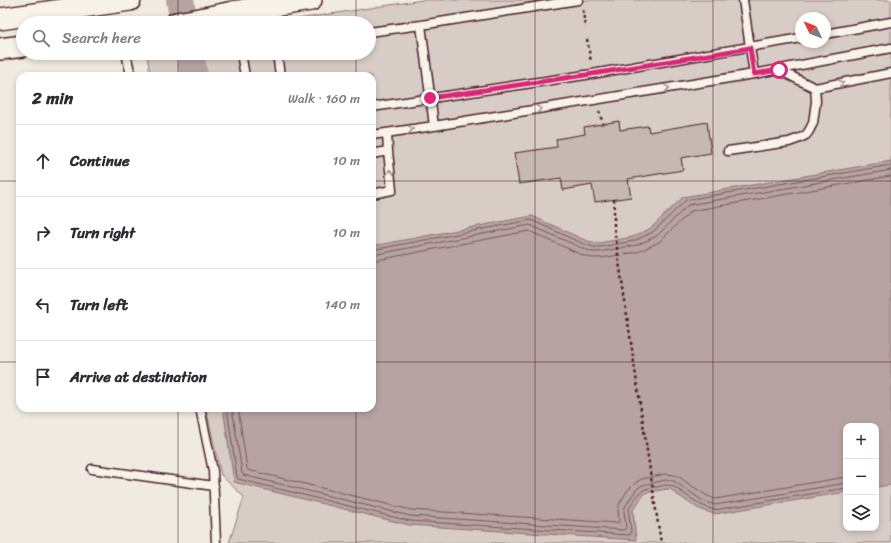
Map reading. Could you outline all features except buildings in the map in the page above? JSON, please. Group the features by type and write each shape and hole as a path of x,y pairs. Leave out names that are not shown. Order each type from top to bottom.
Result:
{"street":[{"path":"21,16 130,0"},
{"path":"226,16 311,0"},
{"path":"0,19 16,17"},
{"path":"0,50 16,47"}],"lane":[{"path":"743,0 754,74"},
{"path":"376,31 580,3"},
{"path":"831,33 891,22"},
{"path":"421,25 434,126"},
{"path":"376,106 592,74 795,39"},
{"path":"376,134 779,70 891,48"},
{"path":"128,60 130,72"},
{"path":"242,60 244,72"},
{"path":"278,60 279,72"},
{"path":"779,70 814,88 891,73"},
{"path":"728,151 789,142 806,135 813,123 816,101 814,88"},
{"path":"376,193 392,190 387,133"},
{"path":"376,153 388,151"},
{"path":"201,412 213,471 216,543"},
{"path":"92,469 214,486"}],"path":[{"path":"580,3 586,28"},
{"path":"587,39 592,68"},
{"path":"597,105 603,124"},
{"path":"614,199 614,228 662,543"}],"shaded area":[{"path":"423,0 891,0 891,543 229,543 244,497 221,475 207,412 376,412 376,72 149,72 148,60 376,60 376,16 317,16"}],"water":[{"path":"891,161 891,485 879,487 879,423 843,423 843,492 714,514 699,509 672,490 667,489 645,493 633,510 636,540 409,525 234,482 224,412 376,412 376,245 532,216 587,241 599,243 633,237 651,228 683,197"}],"waterway":[{"path":"180,0 183,16"},
{"path":"191,60 193,72"}],"route":[{"path":"430,98 592,74 750,48 754,74 779,70"}]}
